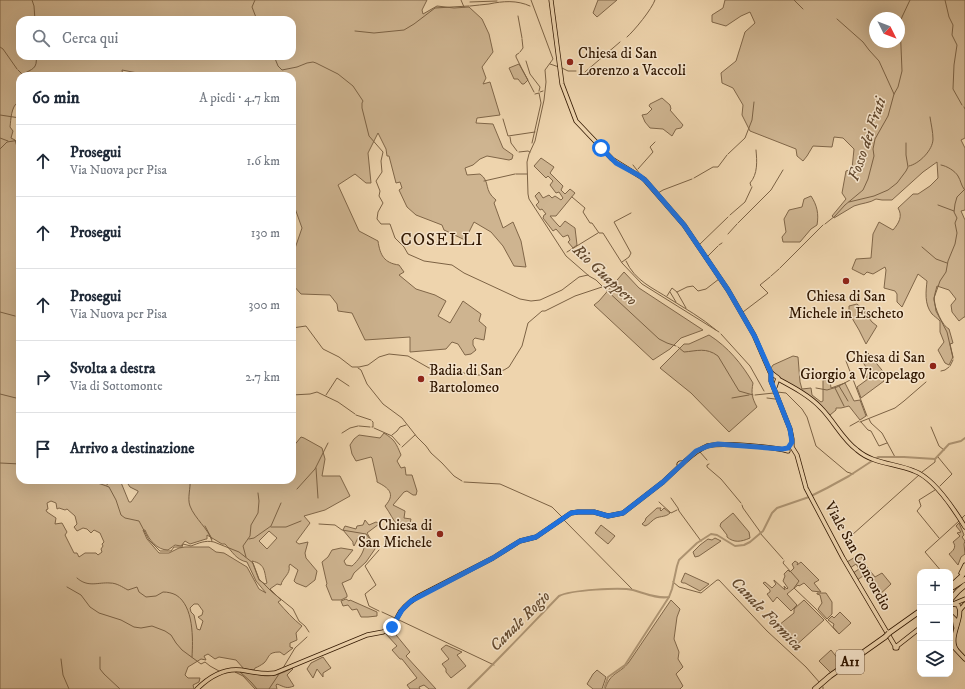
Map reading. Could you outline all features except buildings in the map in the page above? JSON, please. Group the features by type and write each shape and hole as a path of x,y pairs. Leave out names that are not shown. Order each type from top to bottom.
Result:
{"highway":[{"path":"953,587 965,571"},
{"path":"953,589 965,580"},
{"path":"953,589 965,585"},
{"path":"953,590 965,591"},
{"name":"A11","path":"817,689 839,670 917,614"},
{"path":"953,618 956,626"}],"main road":[{"path":"197,689 208,680 226,671 238,670 262,674 275,674 367,635 384,632 390,629 403,609 411,601 493,558 517,542 536,537 562,518 574,512 594,512 608,516 623,513 662,483 680,465 700,449 713,444 782,449 790,448 790,429 776,391 775,380 754,335 728,290 684,225 644,179 614,161 576,122 562,84 551,0"},
{"path":"775,380 783,382 817,404 852,446 861,454 880,462 910,469 925,476 935,486 965,527"},
{"name":"Viale San Concordio","path":"790,448 797,457 809,493 841,554 896,646 917,630"},
{"path":"953,586 965,566"},
{"path":"953,603 965,600"},
{"path":"953,604 958,605 960,610"},
{"path":"956,649 954,644 954,635 960,610 965,604"},
{"path":"953,646 965,659"}],"shaded area":[{"path":"0,0 427,0 422,10 423,14 437,6 454,8 469,7 482,19 489,34 493,52 482,67 486,78 483,84 490,82 500,115 477,118 476,123 493,124 503,148 513,155 512,159 509,160 487,156 465,168 467,175 480,174 485,180 490,193 496,200 494,203 503,228 513,222 521,241 526,267 514,266 503,246 491,232 474,222 465,240 444,230 442,225 416,215 407,207 399,190 402,188 400,182 396,183 389,156 387,156 386,149 378,133 368,153 371,183 366,183 355,174 338,185 359,231 378,241 384,258 394,264 399,265 404,272 399,275 416,289 435,295 446,301 438,316 450,323 463,301 481,314 479,321 486,327 484,340 475,338 473,340 473,345 476,350 471,354 465,355 458,344 452,342 446,349 410,352 410,337 365,340 352,313 338,311 337,304 330,295 301,294 296,288 296,245 302,228 296,211 296,72 132,72 122,70 122,72 16,72 16,104 11,117 10,127 13,131 11,138 15,140 16,143 16,484 122,484 129,502 131,502 138,491 130,487 128,484 296,484 296,443 301,437 322,448 325,459 322,476 340,476 350,496 325,510 304,516 310,523 296,542 299,544 308,542 305,553 306,558 317,571 315,580 306,587 296,583 294,581 298,570 290,564 288,574 281,585 277,584 270,589 281,600 278,602 302,626 296,633 297,640 290,643 290,647 293,648 284,655 280,652 276,652 269,655 264,663 254,670 244,669 236,660 219,657 215,659 208,654 204,656 206,660 201,659 188,667 185,675 188,678 200,678 199,682 193,685 194,689 0,689","holes":["51,501 56,503 57,509 67,509 75,516 77,524 74,527 77,531 83,528 87,529 91,533 94,530 100,533 104,542 102,544 102,552 98,555 96,553 85,553 79,557 77,553 74,553 65,535 67,532 62,523 55,524 56,518 47,512 47,503","143,530 145,530 151,541 164,550 168,550 175,545 181,546 185,541 190,544 207,539 207,535 222,544 225,544 237,557 247,562 256,581 266,593 259,589 247,567 224,553 216,552 209,547 185,547 169,553 159,553 147,539","269,531 277,538 267,549 259,541","252,561 257,562 262,566 267,583 265,584 259,580","194,604 198,604 203,611 202,615 198,617 203,621 200,630 197,629 194,615 190,608"]},
{"path":"598,0 617,0 597,17 593,13"},
{"path":"725,0 965,0 965,138 961,140 965,148 965,210 961,211 965,220 965,317 959,321 952,312 951,305 956,299 949,290 937,286 934,300 937,312 941,321 949,329 953,343 950,344 953,357 949,365 945,363 938,350 944,342 940,332 940,321 929,310 926,298 927,281 918,274 902,307 897,302 897,294 895,291 884,288 885,267 873,274 867,272 864,275 852,269 856,259 871,258 873,234 879,222 893,230 900,219 898,208 913,194 918,194 930,186 938,178 937,162 923,172 892,200 876,199 854,206 834,218 832,216 846,199 842,193 846,171 852,169 854,149 843,138 834,137 832,147 813,146 803,161 797,156 796,149 750,131 742,115 743,105 733,88 722,83 721,73 736,61 745,32 755,23 750,12 726,26 712,22 712,15 723,8"},
{"path":"519,64 528,80 524,84 522,84 518,79 514,79 509,68"},
{"path":"662,98 670,105 670,110 683,125 681,128 676,129 672,136 663,129 650,128 642,115 647,114 652,109 649,106 650,104"},
{"path":"541,158 554,167 550,173 563,186 561,190 565,194 570,189 575,193 556,216 550,216 560,227 565,221 575,228 577,245 573,248 568,242 570,240 568,235 563,237 556,229 553,231 543,218 546,214 536,205 539,202 535,196 539,192 543,198 549,195 552,198 555,196 561,200 563,198 559,192 556,193 550,185 553,181 548,176 546,178 534,166"},
{"path":"811,196 817,210 817,225 811,229 800,242 783,242 782,237 786,232 784,219 789,210 802,207 804,199"},
{"path":"624,272 639,288 703,330 681,338 670,349 653,360 594,305"},
{"path":"857,304 865,311 872,322 877,326 866,344 849,313 849,306"},
{"path":"709,335 734,356 753,383 752,395 757,407 729,432 691,393 660,368 684,344 689,344"},
{"path":"868,353 886,375 881,378 884,381 861,398 857,387 868,379 862,371 866,367 860,358"},
{"path":"793,356 798,357 802,389 811,388 812,395 821,402 823,401 823,380 830,380 831,388 845,383 854,401 860,400 866,416 860,420 849,406 836,408 836,410 830,415 806,394 777,376 771,368 773,365"},
{"path":"384,433 393,440 396,445 401,455 397,461 401,468 405,467 406,475 412,475 417,491 416,495 413,495 407,491 404,492 393,505 405,511 404,518 411,519 410,523 403,529 398,528 385,506 390,498 390,492 377,482 372,458 356,461 352,454 350,445 359,435 380,438"},
{"path":"657,508 661,508 661,511 664,508 670,513 656,518 645,526 642,524 646,518"},
{"path":"733,513 749,532 750,538 738,541 727,537 720,526 721,523"},
{"path":"365,520 369,525 376,522 379,524 367,533 375,549 366,562 354,573 351,579 342,583 347,597 341,600 332,600 326,585 322,562 328,557 332,550 341,548 353,550 344,561 346,565 352,566 363,552 365,544 364,539 362,535 358,538 354,546 353,542 343,530 345,526 356,529 357,526 363,525"},
{"path":"959,523 964,535 962,537 965,541 965,554 961,557 958,565 949,554 955,547 953,542 960,536 957,533 961,532 956,526"},
{"path":"601,525 615,536 608,544 595,533"},
{"path":"715,538 721,541 699,556 695,557 693,552 700,545 708,539 712,540"},
{"path":"860,554 867,567 875,577 882,573 891,584 877,597 863,576 857,580 853,573 859,569 856,564 850,568 847,562"},
{"path":"795,561 798,563 797,565 801,562 819,580 814,583 821,592 812,591 804,583 799,586 798,585 787,594 797,605 791,611 777,597 773,602 767,594 770,590 763,583 765,582 772,588 776,584 774,580 785,590 784,586 787,589 788,588 783,581 785,576 784,574 788,570 790,572 794,568 792,564"},
{"path":"685,573 709,584 700,591 681,582"},
{"path":"817,593 826,593 832,602 832,614 827,619 818,609 822,603 820,595"},
{"path":"346,599 377,612 377,616 361,617 357,609 352,610 348,605 343,606 341,601"},
{"path":"671,600 680,609 677,617 674,639 679,652 678,659 683,667 676,674 683,686 680,689 605,689 610,679 629,662"},
{"path":"804,600 824,620 793,648 778,628 779,625 794,613 794,609"},
{"path":"840,612 851,623 839,634 833,627 834,624 828,620 832,616 834,618"},
{"path":"392,630 410,652 406,656 436,689 429,689 424,685 419,687 420,689 410,689 407,685 417,678 402,659 400,659 392,650 397,646 386,634"},
{"path":"446,645 462,652 457,655 466,666 451,678 442,664 449,659 441,649"},
{"path":"831,650 843,665 832,674 819,661"},
{"path":"323,657 331,668 323,673 323,677 317,669 313,678 307,669 311,663"},
{"path":"292,668 293,669 287,675 294,686 284,687 277,684 277,689 255,689 243,676 235,672 269,676"},
{"path":"597,670 606,677 602,689 593,689 587,684"}],"waterway":[{"path":"32,0 35,16"},
{"path":"255,0 252,7 255,16"},
{"path":"461,0 464,7"},
{"name":"Rio Guappero","path":"531,0 553,59 545,70 546,82 544,100 535,141 527,162 529,199 566,256 589,276 596,280 659,339 676,346"},
{"path":"627,37 642,20 655,0"},
{"path":"794,0 803,9"},
{"name":"Fosso dei Frati","path":"825,224 863,190 868,179 874,156 873,149 875,139 888,116 902,71 900,23 910,0"},
{"path":"945,0 949,17 953,25 952,35 957,45 953,89 962,105"},
{"path":"470,2 497,1"},
{"path":"470,6 499,2 520,3 530,6"},
{"path":"355,31 374,33 404,30 435,8 469,6"},
{"path":"518,16 522,38"},
{"path":"837,19 863,42 879,61 894,94"},
{"path":"520,52 523,48 522,39"},
{"path":"585,72 620,42"},
{"path":"0,47 17,69"},
{"path":"519,53 516,57 534,92"},
{"path":"28,72 34,68 36,60"},
{"path":"276,60 278,66 282,70 307,63 316,63 338,74 353,86 363,101 362,108 369,136 383,152 381,161 382,172 376,181 380,191 379,196 383,203 378,212 377,219 381,224 390,224 395,238 404,247 408,254 424,261 452,265 464,273 520,299 531,301 540,300 562,290 579,277 588,275"},
{"path":"526,61 530,74 540,87 539,91"},
{"path":"550,64 559,67"},
{"path":"562,68 568,71 576,71"},
{"name":"Rio Guappero","path":"532,143 541,103 539,93 535,94"},
{"path":"728,154 745,138 752,120 754,102"},
{"path":"0,115 16,117"},
{"path":"909,166 913,165 925,156 931,148 933,139 930,117"},
{"path":"503,119 508,136 535,132"},
{"path":"510,137 511,143 517,151"},
{"path":"0,138 8,141"},
{"path":"0,149 7,142 16,141"},
{"path":"638,169 653,152 650,147 655,142"},
{"path":"849,202 874,196 888,190 897,183 908,167 906,143"},
{"path":"751,186 750,183 753,179 756,167 756,150"},
{"path":"519,152 530,152"},
{"path":"694,178 713,167 718,167 727,155"},
{"path":"633,165 640,174"},
{"path":"941,165 957,174 964,189"},
{"path":"738,223 771,190 783,170"},
{"path":"484,181 515,174"},
{"path":"516,174 527,174"},
{"path":"658,193 692,179"},
{"path":"730,215 745,202 752,187"},
{"path":"953,358 947,332 936,311 934,298 940,281 946,272 948,261 955,244 957,233 955,223 957,218 954,212 955,204 957,197 965,189"},
{"path":"572,197 585,208 583,212 590,223 592,223 599,233 603,233 622,263 642,284 719,332"},
{"path":"938,205 954,211"},
{"path":"622,262 629,257 631,253 614,222 631,213"},
{"path":"699,245 728,217"},
{"path":"728,234 737,224"},
{"name":"Fosso dei Frati","path":"780,268 823,225"},
{"path":"567,252 598,233"},
{"path":"708,256 718,246"},
{"path":"922,247 936,259 947,263"},
{"path":"626,261 639,279 716,330"},
{"name":"Fosso dei Frati","path":"771,276 779,269"},
{"name":"Fosso dei Frati","path":"743,312 768,293 760,285 770,277"},
{"path":"677,292 693,286 698,291 706,289 719,279"},
{"path":"296,327 306,326 323,349 339,357 352,367 368,365 379,357 389,354 408,356 429,368 480,375 504,370 509,367 522,346 528,323 542,311 545,311 575,296 602,287"},
{"path":"667,296 672,288 677,292 686,308"},
{"path":"670,292 676,302"},
{"path":"0,312 15,316"},
{"path":"721,334 750,366 764,391"},
{"name":"Rio Guappero","path":"678,347 684,352 697,350 714,353 718,356 739,391 753,395"},
{"path":"950,366 953,360"},
{"path":"846,361 867,416"},
{"path":"941,371 949,367"},
{"path":"358,368 361,370 367,384 383,404 402,418 431,453 454,476 462,481"},
{"path":"326,395 337,378 349,386"},
{"path":"816,388 827,390 837,387 852,379"},
{"path":"860,422 895,408 926,382"},
{"path":"839,386 848,401"},
{"path":"835,388 844,406"},
{"path":"296,395 317,392 338,402 355,414"},
{"name":"Rio Guappero","path":"777,392 786,393 802,409 807,417 816,446 847,472 853,474"},
{"name":"Rio Guappero","path":"755,395 774,393"},
{"path":"0,394 16,398"},
{"path":"732,398 749,395"},
{"path":"767,398 775,399"},
{"path":"356,415 371,420"},
{"path":"869,419 871,423 882,433 895,457"},
{"path":"372,421 372,427"},
{"path":"850,426 859,421"},
{"path":"861,422 868,430 871,431 879,446 887,443"},
{"path":"392,435 400,427 406,425"},
{"path":"342,433 350,428 358,426"},
{"path":"359,426 370,427"},
{"path":"931,427 939,446 944,450"},
{"path":"374,428 392,436 400,445"},
{"path":"402,447 415,435"},
{"path":"604,689 608,677 625,665 669,597 679,560 697,543 711,534 717,535 735,546 744,545 763,531 772,513 777,508 809,497 827,488 878,457 935,459 949,444 961,441 965,438"},
{"path":"297,489 315,469 328,443"},
{"path":"700,452 707,460"},
{"path":"938,457 952,474 940,486"},
{"path":"922,472 935,462 935,459"},
{"path":"0,463 16,464"},
{"path":"709,464 707,467 721,479 741,503"},
{"path":"316,468 318,498"},
{"path":"852,535 919,475"},
{"path":"464,482 500,484 552,507 562,517"},
{"path":"101,484 109,487 116,500 121,515 125,518 139,521 149,540 160,551 171,551 174,547 182,547 183,544 191,546 208,541 239,552 253,563 259,579 293,609 299,621 309,632"},
{"path":"190,484 190,506 192,511 208,532 212,541"},
{"path":"935,490 919,500 921,506 917,511 939,538"},
{"path":"246,557 243,546 250,536 251,525 258,513 258,493"},
{"path":"671,498 701,541"},
{"path":"659,502 671,513 677,510"},
{"path":"249,539 254,538 271,526 281,503"},
{"path":"742,505 761,533"},
{"path":"961,519 965,515"},
{"path":"564,520 633,590"},
{"path":"271,527 286,527 301,521"},
{"path":"939,569 925,552 959,521"},
{"path":"319,524 335,525 342,530 366,534 377,548"},
{"path":"205,526 212,539"},
{"path":"760,533 783,559"},
{"path":"379,550 365,566 376,585 365,594 369,606 379,611"},
{"path":"784,561 783,563 799,581 794,588 837,632"},
{"path":"77,578 89,584 115,584 128,590 137,587 139,592 146,597 156,596 163,592 176,595 182,600 189,615 192,632 192,657"},
{"name":"Canale Formica","path":"673,582 679,587 701,593 719,580 767,631 806,667 820,683"},
{"path":"67,587 81,595 90,607 99,613 121,620 134,627 141,628 152,626 165,631 171,635 182,650 201,664 205,662 219,671"},
{"name":"Canale Rogio","path":"468,689 503,655 559,596 574,592 627,589 655,596 669,597"},
{"path":"382,612 395,618"},
{"path":"399,620 494,665"},
{"path":"953,631 954,626"},
{"path":"283,668 295,648 307,637"},
{"path":"100,657 100,669 120,689"},
{"path":"61,659 63,675 69,689"},
{"path":"239,671 257,689"},
{"path":"269,689 279,674"}],"place":[{"name":"Chiesa di San Lorenzo a Vaccoli","path":"570,62"},
{"name":"Chiesa di San Michele in Escheto","path":"846,281"},
{"name":"Chiesa di San Giorgio a Vicopelago","path":"933,366"},
{"name":"Badia di San Bartolomeo","path":"421,379"},
{"name":"Chiesa di San Michele","path":"440,534"}],"district":[{"name":"COSELLI","path":"442,240"}],"route":[{"path":"392,627 402,610 411,601 493,558 520,541 536,537 567,514 574,512 594,512 608,516 623,513 663,482 692,454 700,449 713,444 782,449 786,449 791,445 792,437 790,429 771,381 771,373 754,335 728,290 684,225 646,181 640,176 616,163 601,148"}]}
